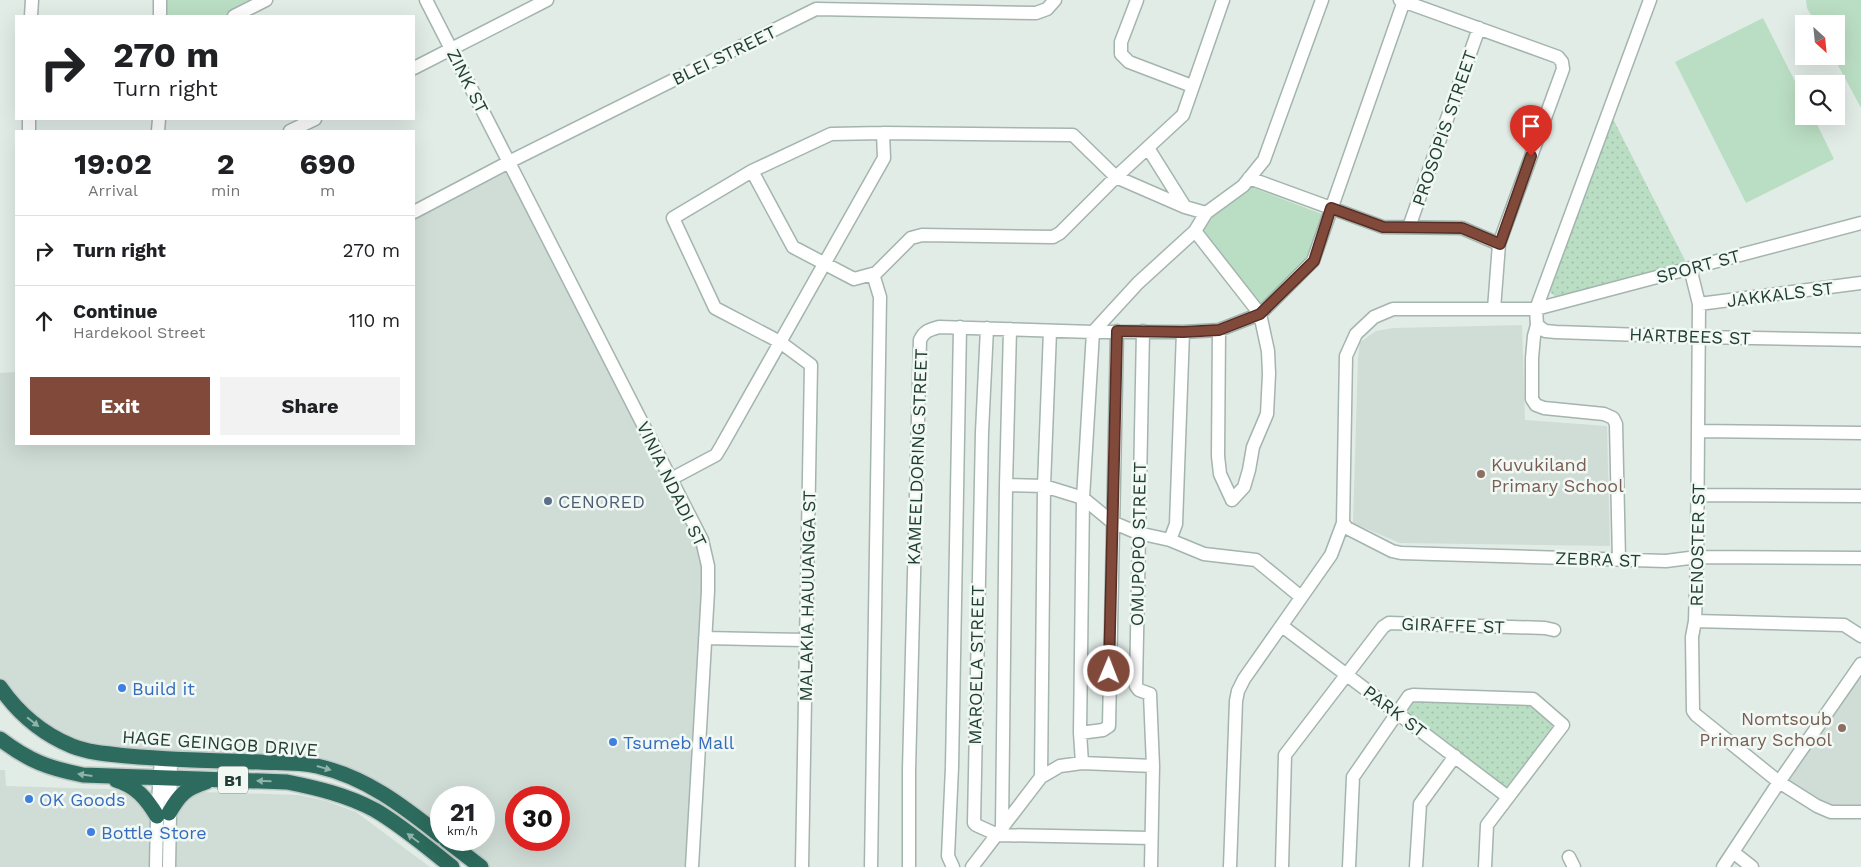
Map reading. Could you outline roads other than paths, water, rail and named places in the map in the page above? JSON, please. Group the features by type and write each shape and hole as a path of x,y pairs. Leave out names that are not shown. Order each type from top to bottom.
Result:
{"highway":[{"name":"HAGE GEINGOB DRIVE","path":"0,687 29,720 51,736 74,747 96,752 166,759 316,766 345,774 379,790 430,828"},
{"name":"HAGE GEINGOB DRIVE","path":"0,738 35,762 84,776 287,782 319,788 347,797 376,810 452,867"},
{"path":"108,777 126,783 141,793 163,814 189,788 212,780"},
{"path":"460,851 481,867"}],"street":[{"path":"31,15 32,0"},
{"path":"160,0 160,15"},
{"path":"236,15 266,0"},
{"name":"ZINK ST","path":"426,0 509,162"},
{"path":"415,67 547,0"},
{"name":"BLEI STREET","path":"415,211 813,5 1036,13 1047,9 1055,0"},
{"path":"1137,0 1121,42 1121,54 1129,62 1192,86"},
{"path":"752,171 793,247 854,279 876,273 911,238 922,235 1052,237 1060,233 1116,177 1183,115 1223,0"},
{"path":"1082,762 1080,733 1083,498 1093,332 1138,283 1195,231 1206,213 1243,186 1264,160 1322,0"},
{"path":"1619,560 1616,424 1613,418 1604,414 1544,408 1536,405 1532,399 1532,358 1537,325 1536,309 1650,0"},
{"path":"1260,314 1314,261 1402,1 1558,57 1562,62 1563,69 1500,244 1494,309"},
{"name":"PROSOPIS STREET","path":"1409,227 1478,28"},
{"path":"292,130 313,120"},
{"path":"671,479 716,455 884,158 883,133"},
{"path":"780,342 715,308 672,220 674,217 752,171 830,134 1073,135 1116,177 1185,207 1206,213"},
{"path":"1148,148 1185,207"},
{"name":"VINIA NDADI ST","path":"509,162 702,540 708,566 692,867"},
{"path":"1249,178 1383,227 1462,228 1500,244"},
{"name":"SPORT ST","path":"1343,524 1346,356 1356,334 1374,317 1393,309 1536,309 1861,223"},
{"path":"1195,231 1260,314 1268,351 1270,374 1267,414 1253,447 1244,487 1232,500 1220,474 1218,456 1219,330"},
{"name":"RENOSTER ST","path":"1690,268 1699,304 1697,557 1695,621 1692,637 1693,711 1778,782"},
{"path":"871,867 880,297 873,274"},
{"name":"JAKKALS ST","path":"1699,304 1861,283"},
{"name":"KAMEELDORING STREET","path":"909,867 909,770 920,340 927,330 939,327 1093,332 1219,330 1260,314"},
{"name":"HARTBEES ST","path":"1537,325 1545,331 1699,337 1861,340"},
{"path":"953,867 948,856 952,767 960,327"},
{"name":"MAROELA STREET","path":"987,328 982,439 974,819 976,825 1000,830 1151,838"},
{"path":"1000,830 1010,329"},
{"path":"1041,777 1044,486 1050,331"},
{"path":"1080,733 1103,730 1108,726 1117,331"},
{"name":"OMUPOPO STREET","path":"1143,331 1136,686 1139,690 1150,694 1153,766 1151,867"},
{"path":"1170,540 1176,524 1183,332"},
{"name":"MALAKIA HAUUANGA ST","path":"780,342 811,365 802,867"},
{"path":"1698,431 1861,433"},
{"path":"1006,485 1044,486 1083,498 1112,522 1138,533 1170,540 1204,554 1256,560 1301,597"},
{"path":"1698,495 1861,496"},
{"path":"1230,867 1236,701 1238,691 1331,555 1343,524"},
{"name":"ZEBRA ST","path":"1343,524 1347,528 1396,552 1619,560 1666,560 1697,557 1861,558"},
{"path":"1695,621 1844,625 1861,636"},
{"name":"GIRAFFE ST","path":"1347,675 1383,627 1389,623 1545,628 1554,630"},
{"name":"PARK ST","path":"1282,626 1508,796"},
{"path":"705,638 806,640"},
{"path":"1722,867 1778,782 1861,664"},
{"path":"1282,867 1285,755 1347,675"},
{"path":"1349,867 1353,777 1409,696 1533,699 1562,723 1561,728 1487,825 1485,867"},
{"path":"1416,867 1420,804 1455,756"},
{"path":"156,867 163,814 166,759"},
{"path":"972,867 1041,777 1060,766 1082,762 1153,766"},
{"path":"1778,782 1825,810 1861,812"},
{"path":"163,814 169,867"},
{"path":"1733,852 1752,867"}],"place":[{"name":"Kuvukiland Primary School","path":"1481,474"},
{"name":"CENORED","path":"548,501"},
{"name":"Build it","path":"122,688"},
{"name":"Nomtsoub Primary School","path":"1842,728"},
{"name":"Tsumeb Mall","path":"613,742"},
{"name":"OK Goods","path":"29,799"},
{"name":"Bottle Store","path":"91,832"}]}
